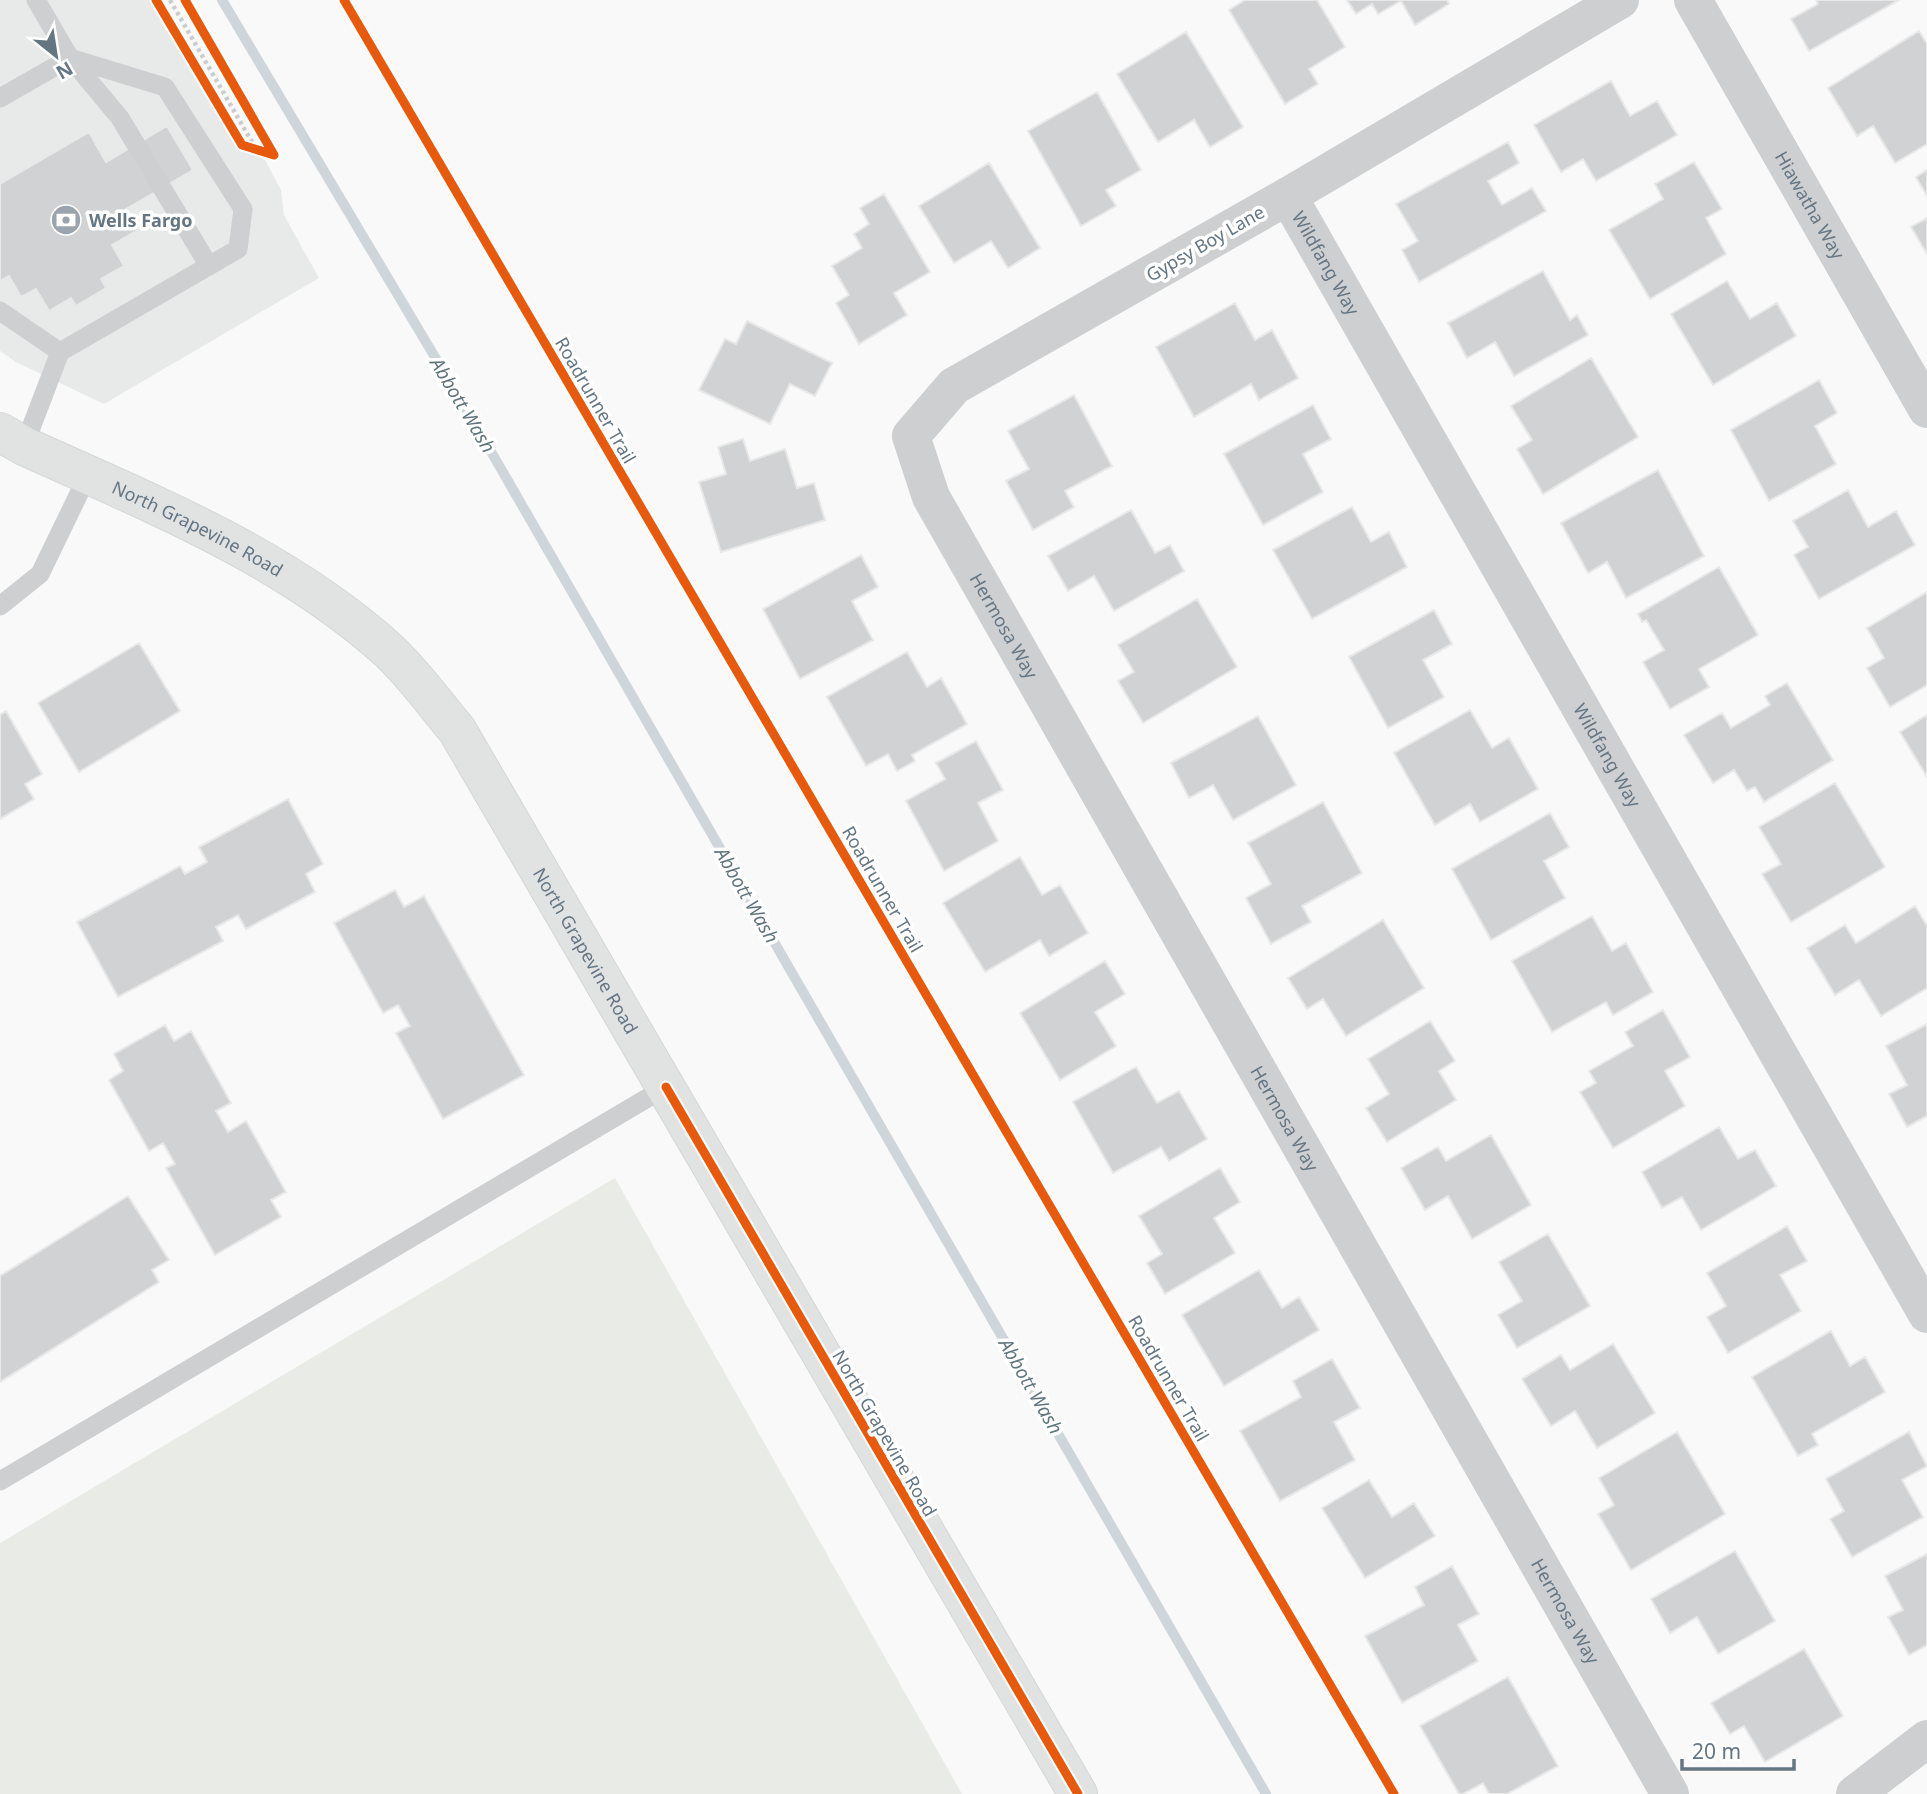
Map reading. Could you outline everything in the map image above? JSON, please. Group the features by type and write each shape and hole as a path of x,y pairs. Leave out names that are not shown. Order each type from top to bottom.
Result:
{"main road":[{"name":"North Grapevine Road","path":"12,439 226,540 314,591 389,651 457,730 1077,1794"}],"street":[{"name":"Gypsy Boy Lane","path":"911,436 954,386 1288,196 1620,0"},
{"name":"Hiawatha Way","path":"1693,0 1927,409"},
{"name":"Wildfang Way","path":"1288,196 1927,1314"},
{"name":"Hermosa Way","path":"911,436 930,497 1671,1794"},
{"path":"1855,1794 1927,1739"}],"lane":[{"path":"36,0 70,58 120,118 209,265"},
{"path":"0,99 70,58 165,87 243,209 238,249 60,352 12,439"},
{"path":"0,311 60,352"},
{"path":"0,607 40,574 88,475"},
{"path":"0,1481 666,1087"}],"path":[{"path":"170,0 260,151"},
{"path":"229,123 242,145 260,151"}],"shaded area":[{"path":"0,0 151,0 238,146 265,160 281,190 284,215 319,278 104,404 16,362 0,351"},
{"path":"615,1178 962,1794 0,1794 0,1543"}],"building":[{"path":"1245,0 1317,0 1345,47 1309,69 1318,84 1285,104 1229,10"},
{"path":"1347,0 1447,0 1449,4 1415,25 1401,1 1378,14 1372,4 1356,14"},
{"path":"1816,0 1899,0 1809,51 1791,19 1818,4"},
{"path":"1919,31 1927,44 1927,144 1895,163 1873,126 1857,136 1828,88"},
{"path":"1186,32 1243,127 1210,147 1194,120 1158,142 1117,74"},
{"path":"1611,81 1630,116 1657,101 1677,135 1596,181 1583,159 1561,172 1534,125"},
{"path":"1097,92 1141,170 1106,190 1116,206 1081,226 1028,131"},
{"name":"Wells Fargo","path":"167,126 193,170 126,209 138,230 112,245 124,266 101,279 106,288 76,306 71,298 49,311 36,289 21,297 9,276 0,281 0,184 89,132 106,162"},
{"path":"1508,142 1519,163 1488,181 1502,205 1532,188 1546,211 1419,282 1402,250 1418,241 1396,204"},
{"path":"1694,162 1722,209 1706,218 1726,254 1650,299 1609,230 1663,199 1655,184"},
{"path":"989,163 1040,248 1008,268 991,241 954,263 919,206"},
{"path":"1927,170 1927,196 1916,177"},
{"path":"884,194 930,272 894,293 907,315 859,344 836,303 849,295 832,266 862,248 854,234 869,224 860,208"},
{"path":"1927,218 1927,254 1911,227"},
{"path":"1543,271 1570,320 1577,315 1588,335 1514,376 1495,342 1467,358 1448,323"},
{"path":"1727,281 1750,319 1777,303 1796,336 1713,385 1671,314"},
{"path":"1235,303 1255,340 1272,330 1298,378 1259,400 1251,384 1194,417 1156,347"},
{"path":"747,321 832,363 815,396 790,384 770,424 699,390 725,339 736,344"},
{"path":"1591,358 1638,437 1543,494 1517,449 1532,440 1511,406"},
{"path":"1819,380 1837,413 1815,426 1836,464 1769,501 1731,430"},
{"path":"1074,395 1112,466 1065,491 1074,507 1033,530 1006,481 1029,469 1008,431"},
{"path":"1313,405 1331,439 1303,454 1323,492 1263,525 1224,454"},
{"path":"743,439 750,461 785,449 797,488 814,483 825,520 721,552 699,482 726,474 718,447"},
{"path":"1658,470 1704,556 1626,598 1607,562 1588,573 1561,523"},
{"path":"1848,490 1868,527 1896,511 1915,545 1819,599 1794,555 1808,547 1793,521"},
{"path":"1352,507 1371,542 1389,532 1407,567 1312,619 1273,550"},
{"path":"1131,510 1155,553 1170,545 1184,571 1114,611 1094,576 1068,591 1048,556"},
{"path":"861,555 878,587 852,601 873,640 800,679 763,609"},
{"path":"1719,567 1758,635 1699,669 1709,687 1670,709 1643,662 1664,650 1646,620 1642,622 1638,614"},
{"path":"1927,592 1927,685 1890,707 1867,668 1884,658 1867,628"},
{"path":"1197,599 1237,667 1143,723 1118,681 1134,672 1118,645"},
{"path":"1434,610 1452,644 1423,660 1444,697 1388,728 1349,657"},
{"path":"139,643 180,711 79,772 38,703"},
{"path":"907,652 927,687 941,678 967,724 912,755 915,761 897,771 888,754 866,766 827,697"},
{"path":"1787,683 1833,760 1764,802 1755,787 1747,791 1734,770 1713,783 1684,735 1722,713 1731,728 1770,705 1765,696"},
{"path":"1470,710 1492,748 1509,738 1538,789 1480,822 1470,804 1435,825 1394,753"},
{"path":"6,711 42,774 25,784 34,799 0,819 0,715"},
{"path":"1927,715 1927,777 1900,732"},
{"path":"1258,716 1296,785 1233,820 1213,785 1189,798 1171,763"},
{"path":"976,741 1003,790 978,803 998,841 944,871 906,801 945,779 936,763"},
{"path":"1835,783 1885,867 1791,922 1762,874 1781,864 1759,827"},
{"path":"288,799 323,864 306,874 315,892 246,929 238,915 216,927 223,941 118,997 77,922 180,866 185,874 207,862 199,847"},
{"path":"1323,802 1362,873 1302,906 1311,922 1271,944 1246,898 1271,884 1248,843"},
{"path":"1550,813 1569,847 1544,861 1565,898 1491,940 1452,869"},
{"path":"1020,857 1042,895 1060,885 1088,933 1049,956 1040,940 985,972 943,903"},
{"path":"395,890 404,907 424,896 524,1075 443,1119 396,1033 410,1026 398,1005 383,1013 334,923"},
{"path":"1915,906 1927,926 1927,988 1881,1016 1859,980 1835,995 1807,948 1845,925 1856,943"},
{"path":"1592,916 1612,951 1626,943 1653,992 1613,1015 1606,1002 1552,1032 1512,961"},
{"path":"1383,920 1424,988 1346,1036 1323,999 1307,1009 1288,978"},
{"path":"1105,961 1125,994 1095,1012 1116,1046 1060,1080 1020,1013"},
{"path":"1663,1010 1690,1057 1665,1071 1685,1106 1613,1148 1580,1092 1596,1083 1589,1071 1633,1046 1625,1032"},
{"path":"1430,1021 1455,1061 1439,1071 1456,1100 1387,1142 1366,1108 1389,1094 1368,1059"},
{"path":"1927,1024 1927,1116 1907,1127 1889,1094 1907,1085 1886,1046"},
{"path":"165,1025 174,1041 191,1031 231,1103 216,1111 228,1132 246,1121 286,1192 271,1200 281,1217 215,1255 166,1168 175,1164 163,1143 149,1151 109,1080 123,1071 114,1054"},
{"path":"1136,1067 1157,1103 1179,1091 1207,1139 1169,1161 1161,1147 1113,1173 1073,1102"},
{"path":"1719,1127 1738,1159 1755,1150 1776,1186 1701,1230 1682,1197 1662,1208 1642,1172"},
{"path":"1491,1135 1531,1205 1472,1239 1448,1196 1425,1210 1401,1168 1438,1147 1446,1161"},
{"path":"1220,1168 1240,1202 1214,1218 1235,1253 1165,1294 1147,1263 1162,1254 1139,1216"},
{"path":"128,1196 169,1260 152,1270 159,1282 0,1382 0,1276"},
{"path":"1787,1226 1807,1261 1780,1275 1801,1311 1728,1353 1707,1317 1726,1306 1707,1273"},
{"path":"1548,1234 1590,1306 1517,1348 1498,1315 1522,1301 1499,1262"},
{"path":"1259,1270 1282,1308 1299,1297 1319,1330 1224,1386 1182,1315"},
{"path":"1831,1331 1850,1366 1865,1357 1885,1392 1812,1434 1818,1445 1798,1456 1752,1377"},
{"path":"1613,1344 1655,1413 1597,1448 1575,1411 1551,1426 1522,1379 1561,1355 1570,1370"},
{"path":"1332,1359 1360,1408 1334,1422 1355,1460 1280,1501 1240,1431 1301,1397 1293,1381"},
{"path":"1677,1432 1725,1514 1631,1570 1598,1514 1614,1505 1599,1478"},
{"path":"1909,1432 1927,1466 1902,1480 1923,1517 1852,1557 1830,1519 1844,1511 1826,1479"},
{"path":"1369,1480 1392,1517 1414,1503 1435,1536 1365,1578 1322,1508"},
{"path":"1735,1551 1775,1621 1718,1654 1697,1617 1670,1633 1651,1599"},
{"path":"1927,1554 1927,1645 1909,1655 1888,1617 1903,1610 1885,1576"},
{"path":"1452,1566 1479,1614 1458,1625 1478,1661 1402,1703 1365,1636 1424,1605 1415,1587"},
{"path":"1804,1649 1843,1716 1765,1762 1744,1726 1730,1734 1711,1703"},
{"path":"1508,1677 1558,1766 1507,1794 1489,1794 1483,1783 1459,1794 1420,1726"}],"waterway":[{"name":"Abbott Wash","path":"222,0 482,436 1266,1794"}],"cycle path":[{"path":"156,0 242,145 274,155"},
{"path":"185,0 274,155"},
{"name":"Roadrunner Trail","path":"344,0 1394,1794"},
{"path":"666,1087 1078,1794"}],"place":[{"name":"Wells Fargo","path":"66,220"}]}
